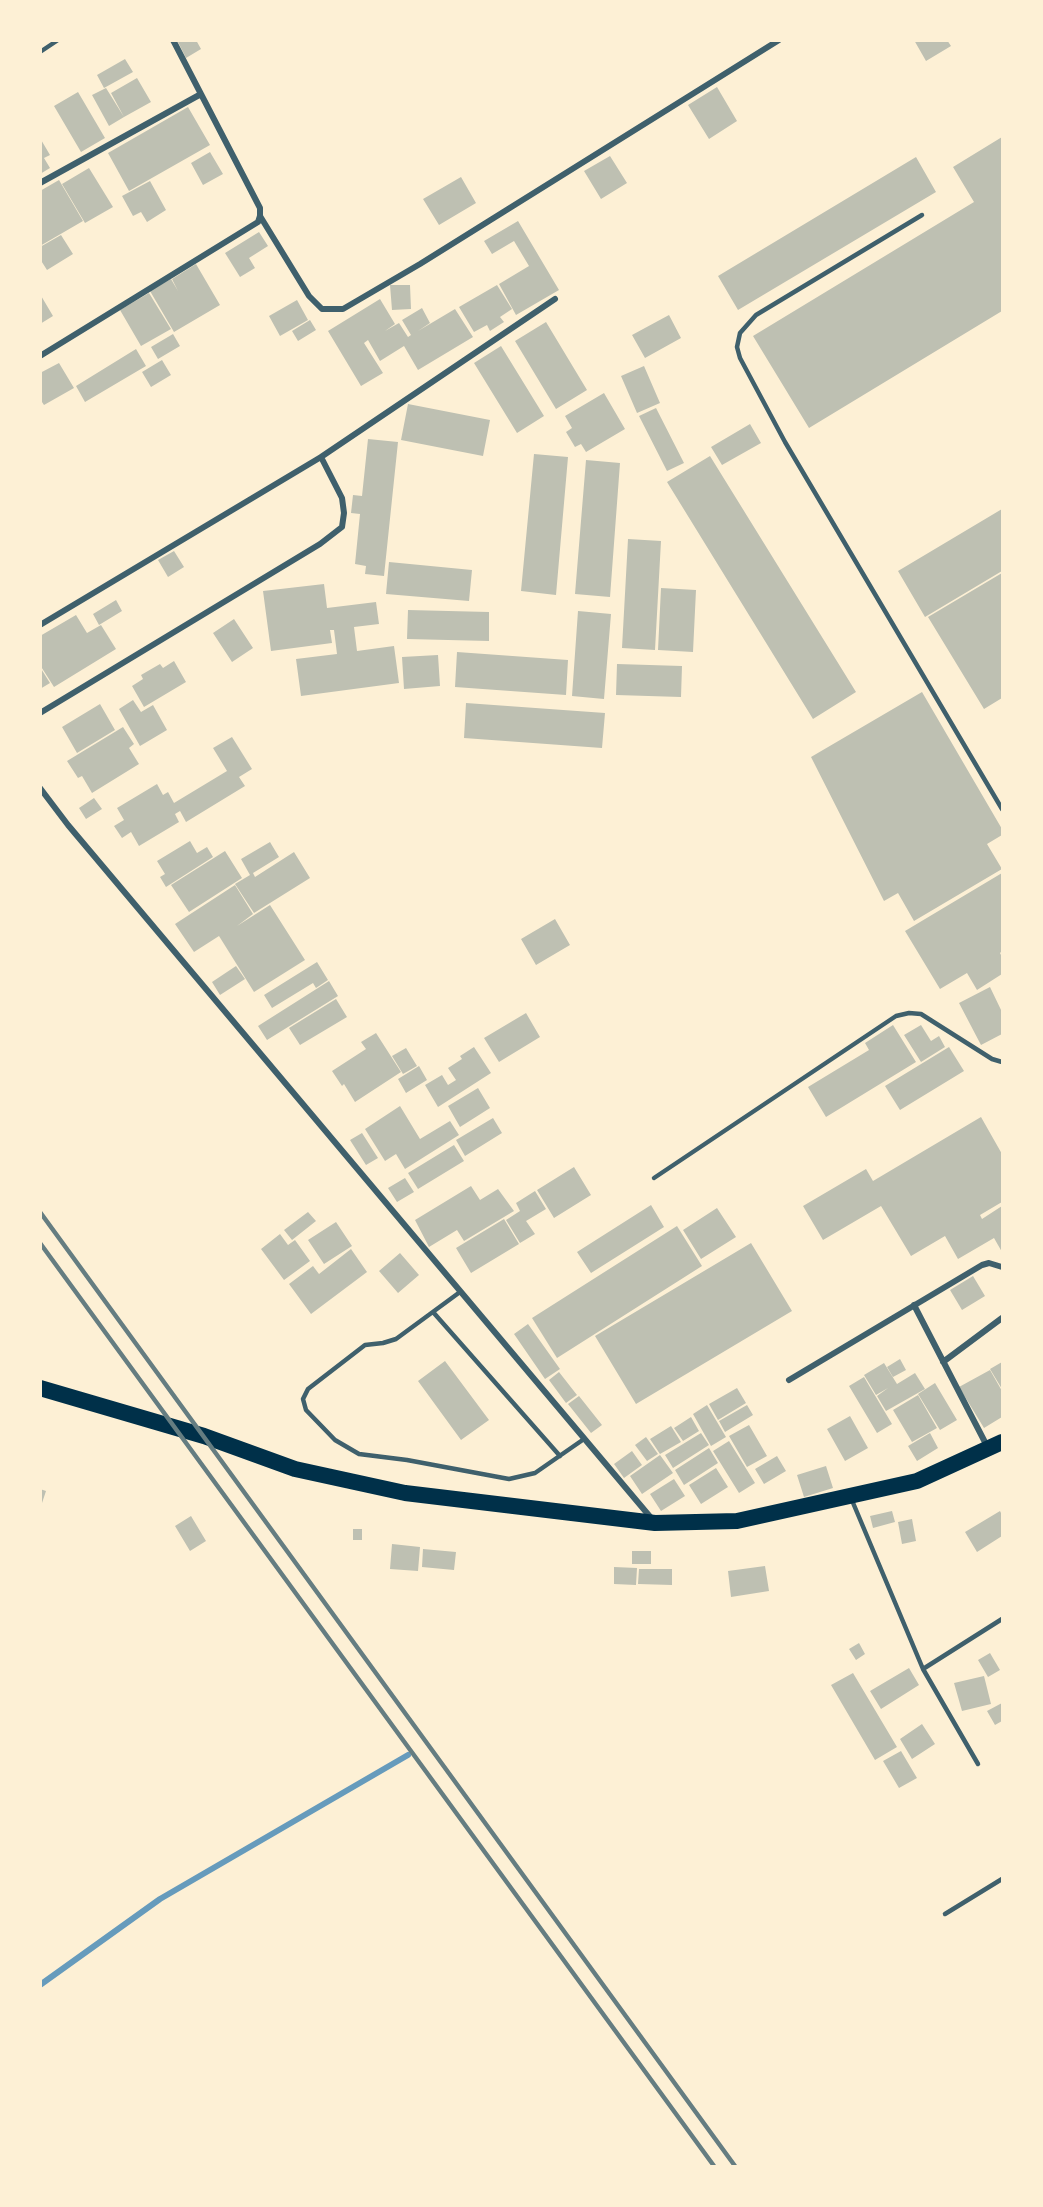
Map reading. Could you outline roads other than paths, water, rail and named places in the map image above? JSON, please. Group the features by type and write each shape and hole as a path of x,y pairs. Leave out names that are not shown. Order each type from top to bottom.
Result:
{"highway":[{"path":"40,1388 204,1436 295,1469 405,1493 655,1523 737,1521 917,1481 995,1445"}],"street":[{"path":"173,40 260,208 260,216 309,296 322,309 343,309 420,264 779,40"},
{"path":"40,183 201,94"},
{"path":"40,356 253,227 260,216"},
{"path":"40,625 321,457 555,299"},
{"path":"40,713 321,544 342,527 345,513 342,498 321,457"},
{"path":"40,788 68,825 655,1523"},
{"path":"789,1380 982,1265 989,1263 1002,1267"},
{"path":"914,1305 943,1362 995,1445"},
{"path":"943,1362 1002,1318"}],"lane":[{"path":"40,52 58,40"},
{"path":"922,215 756,315 740,333 737,347 740,358 784,442 1002,809"},
{"path":"654,1178 896,1016 909,1013 921,1014 992,1059 1002,1062"},
{"path":"460,1292 396,1339 365,1345 316,1382 308,1389 303,1399 306,1410 335,1440 358,1454 406,1460 509,1479 535,1473 584,1439"},
{"path":"433,1312 560,1456"},
{"path":"849,1496 923,1669 978,1764"},
{"path":"923,1669 1002,1619"},
{"path":"945,1914 1002,1879"}],"waterway":[{"path":"40,1985 160,1899 408,1755"}],"railway":[{"path":"40,1212 735,2166"},
{"path":"40,1243 714,2166"}]}
